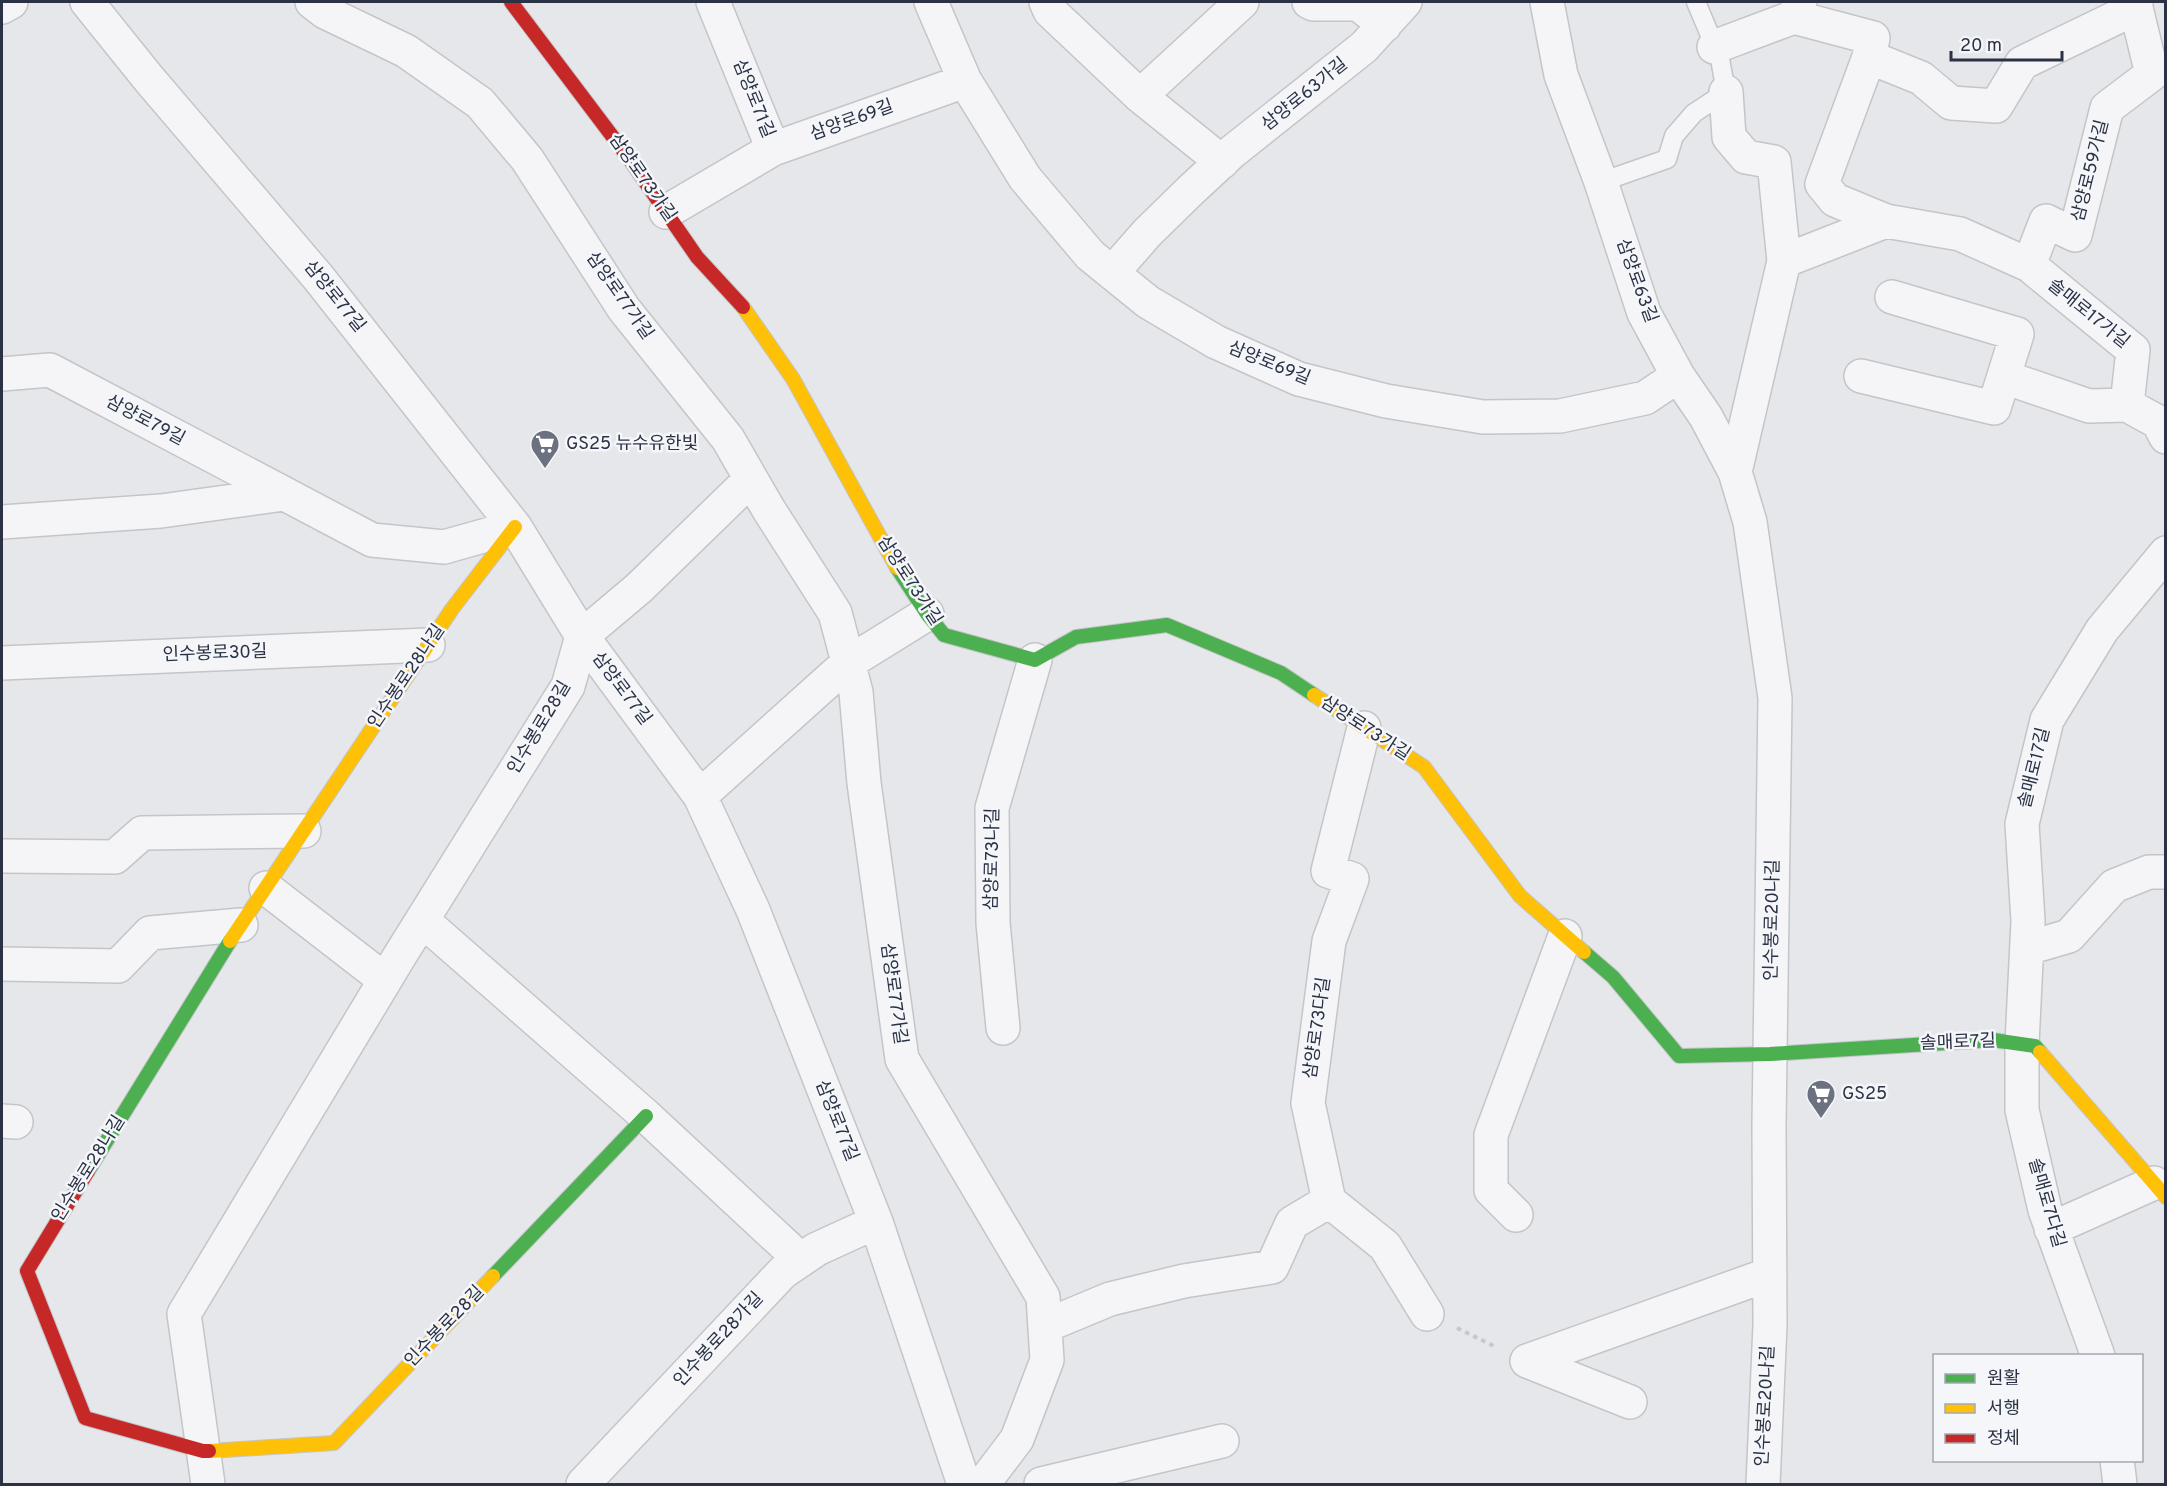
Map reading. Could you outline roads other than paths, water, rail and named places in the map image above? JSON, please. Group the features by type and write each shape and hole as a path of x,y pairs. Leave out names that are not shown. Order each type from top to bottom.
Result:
{"street":[{"path":"2,7 10,2"},
{"name":"삼양로77길","path":"87,2 149,79 318,277 515,526 582,636 700,796 753,910 876,1222 964,1485"},
{"name":"삼양로77가길","path":"312,2 325,12 406,51 480,103 527,159 624,309 728,439 835,613 856,692 864,783 902,1059 1043,1297 1047,1360 1017,1439 984,1485"},
{"name":"삼양로73가길","path":"511,2 628,157 697,258 748,313 793,379 897,568 927,614 944,635 1035,660 1076,637 1167,625 1281,673 1424,767 1520,896 1613,977 1679,1056 1770,1054"},
{"name":"삼양로71길","path":"666,212 773,149 712,2"},
{"name":"삼양로69길","path":"931,2 965,81 1026,178 1090,255 1148,302 1216,342 1299,379 1386,401 1483,417 1560,416 1645,398 1678,376"},
{"path":"1046,2 1050,11 1140,96 1222,162"},
{"path":"1140,96 1242,2"},
{"name":"삼양로63가길","path":"1113,273 1147,233 1222,162 1364,47 1395,13 1358,4 1312,4 1309,2"},
{"name":"삼양로63길","path":"1547,2 1561,75 1602,182 1644,314 1678,376"},
{"name":"삼양로59가길","path":"1869,57 1921,78 1951,103 1996,106 2022,63 2136,5 2152,74 2107,108 2075,235 2046,221 2029,265"},
{"path":"1714,47 1797,9 1872,38 1869,57 1822,184 1835,200 1886,220 1960,234 2029,265"},
{"name":"삼양로69길","path":"773,149 965,81"},
{"path":"1726,92 1729,137 1746,158 1774,162 1784,261 1735,472"},
{"path":"1784,261 1886,220"},
{"name":"솔매로17가길","path":"2029,265 2133,350 2127,405"},
{"path":"1861,376 1994,408 2017,334 1892,297"},
{"name":"삼양로79길","path":"2,374 50,370 372,540 444,547 515,526"},
{"name":"인수봉로20나길","path":"1678,376 1706,417 1735,472 1750,522 1775,698 1770,1054 1770,1325 1763,1485"},
{"path":"2004,377 2089,406 2127,405 2158,422 2166,437"},
{"path":"582,636 639,588 751,479"},
{"path":"2,522 161,511 284,494"},
{"name":"인수봉로28나길","path":"203,1451 85,1418 27,1271 214,965 452,609 515,526"},
{"name":"솔매로17길","path":"2022,1044 2028,921 2022,824 2047,720 2102,630 2166,554"},
{"path":"700,796 848,663 927,614"},
{"name":"인수봉로28길","path":"208,1485 184,1314 385,980 568,686 582,636"},
{"name":"인수봉로30길","path":"2,663 428,645"},
{"name":"삼양로73나길","path":"1003,1028 993,922 992,808 1035,660"},
{"name":"삼양로73다길","path":"1329,1201 1308,1103 1329,941 1352,879 1328,871 1364,728"},
{"path":"2,856 115,857 142,833 304,831"},
{"path":"2028,948 2069,936 2114,886 2149,872 2166,872"},
{"path":"266,888 385,980"},
{"path":"422,920 646,1116 801,1260"},
{"path":"2,964 117,966 150,933 241,925"},
{"path":"1516,1215 1491,1190 1491,1136 1565,936"},
{"name":"솔매로7길","path":"1770,1054 1993,1040 2035,1046 2160,1190 2051,1228"},
{"name":"솔매로7다길","path":"2022,1044 2022,1110 2045,1210 2097,1354"},
{"name":"인수봉로28길","path":"203,1451 334,1443 646,1116"},
{"path":"1045,1326 1110,1299 1184,1281 1272,1267 1293,1223 1329,1201 1385,1246 1427,1314"},
{"name":"인수봉로28가길","path":"583,1485 783,1272 817,1249 876,1222"},
{"path":"1630,1402 1527,1361 1770,1274"},
{"path":"1041,1485 1222,1442"}],"lane":[{"path":"1602,182 1667,159 1674,136 1694,113 1726,92 1720,59 1696,2"}],"place":[{"name":"GS25 뉴수유한빛","path":"545,470"},
{"name":"GS25","path":"1821,1120"}]}
